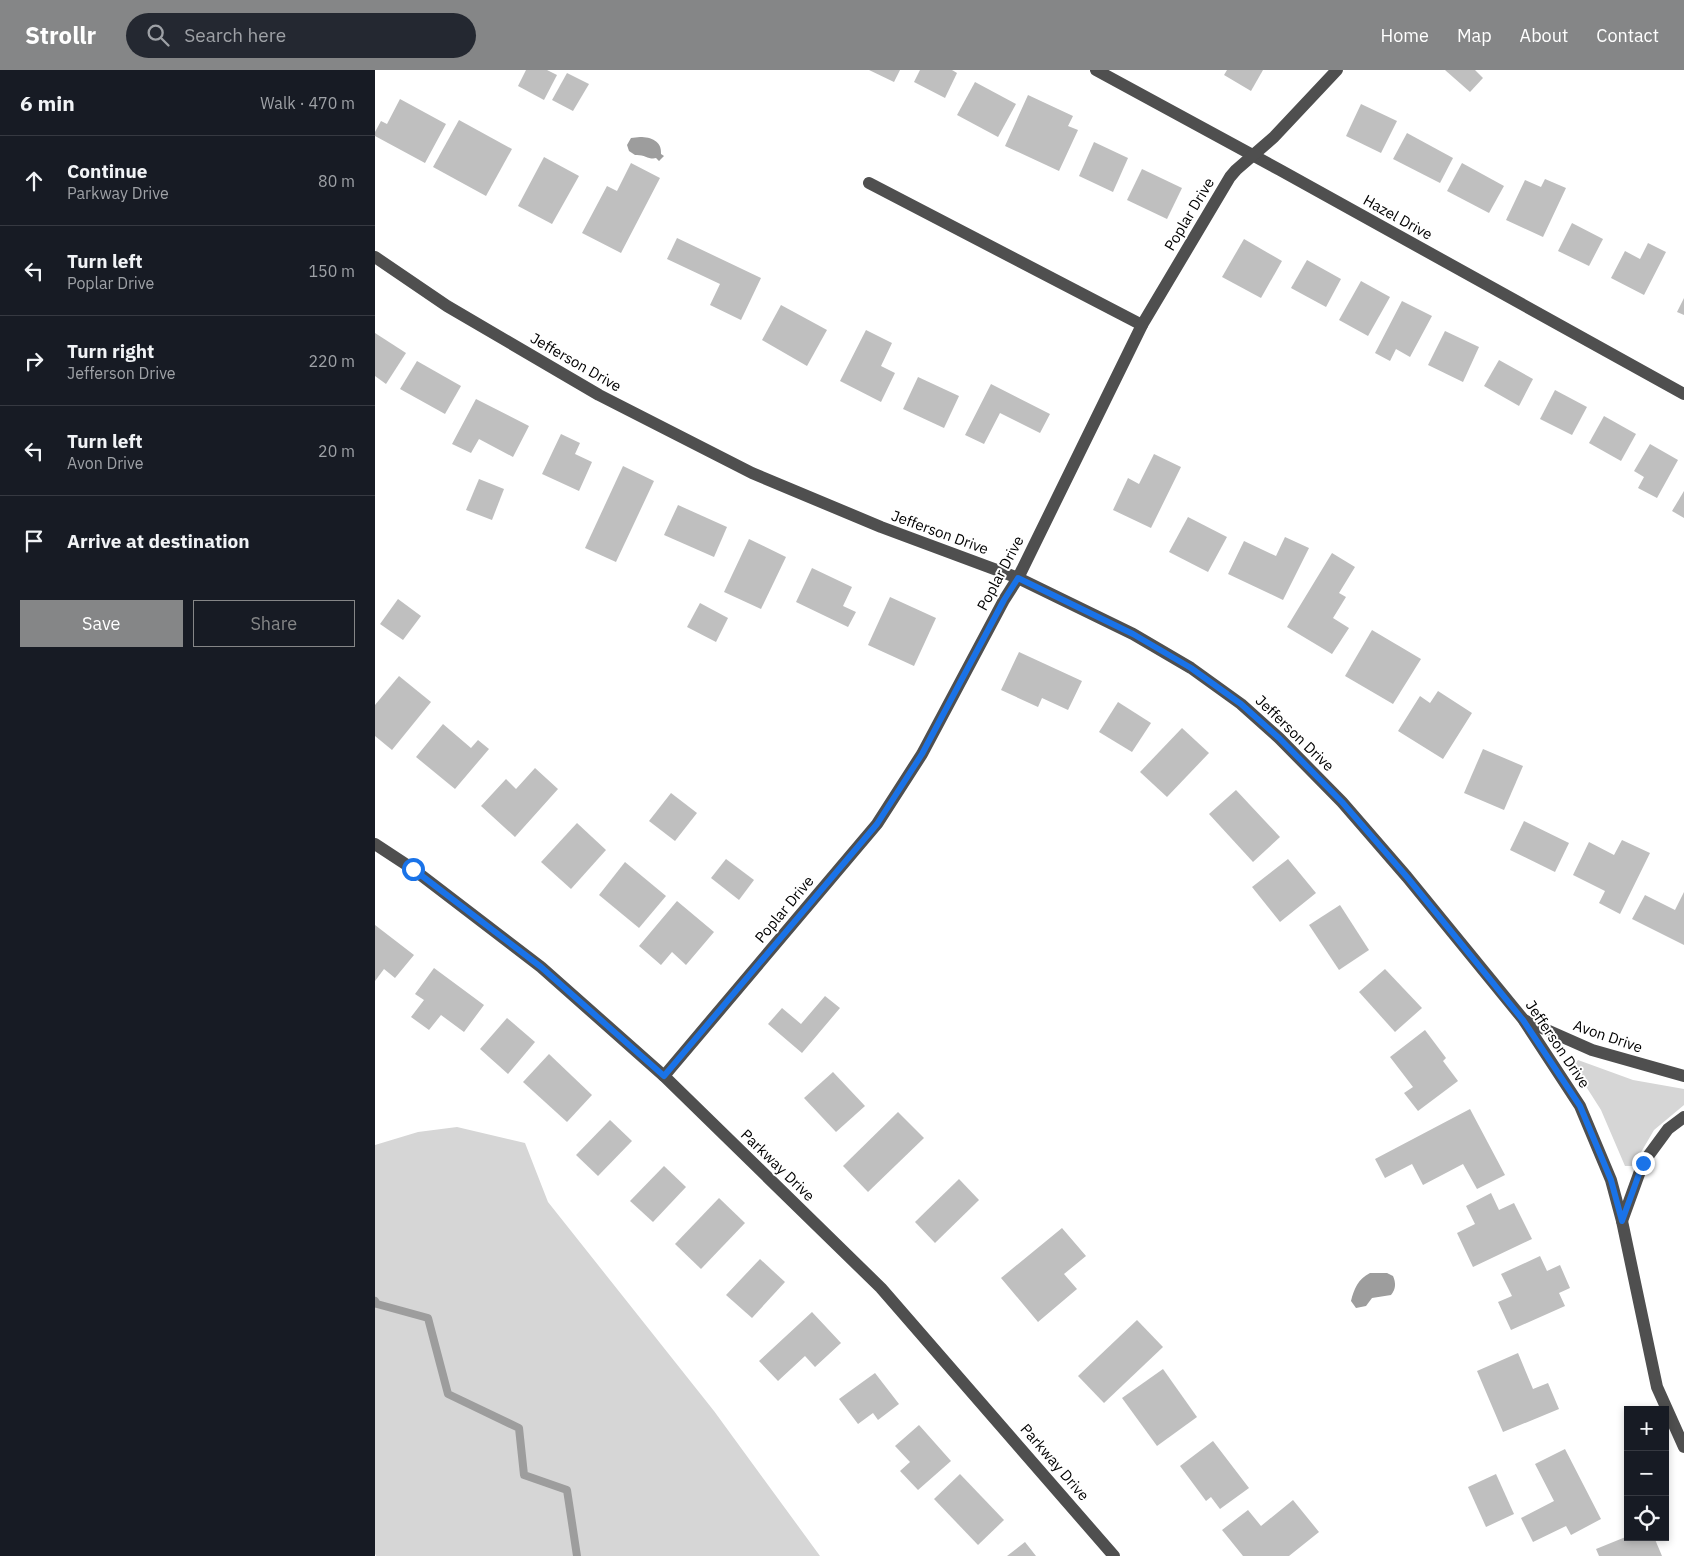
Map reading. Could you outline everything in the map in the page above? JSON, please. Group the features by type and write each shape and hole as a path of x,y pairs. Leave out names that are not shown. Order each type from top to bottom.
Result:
{"street":[{"name":"Hazel Drive","path":"1096,70 1684,394"},
{"name":"Poplar Drive","path":"664,1076 877,824 922,754 1004,600 1018,578 1142,325 1230,177 1274,137 1337,70"},
{"path":"869,183 1142,325"},
{"name":"Jefferson Drive","path":"375,257 447,306 599,395 752,473 881,527 1018,578 1133,634 1191,668 1241,704 1279,738 1342,802 1407,877 1523,1020 1580,1106 1611,1180 1622,1221 1657,1387 1684,1447"},
{"name":"Parkway Drive","path":"375,844 413,869 541,967 664,1076 881,1288 1114,1556"},
{"name":"Avon Drive","path":"1523,1020 1592,1050 1684,1076"},
{"path":"1622,1221 1643,1163 1668,1130 1684,1117"}],"shaded area":[{"path":"631,138 652,139 658,143 661,154 664,156 659,161 656,158 635,155 629,151 627,145"},
{"path":"1578,1060 1633,1080 1684,1089 1684,1105 1654,1130 1633,1166 1625,1166 1601,1110 1573,1066"},
{"path":"457,1127 525,1143 548,1202 714,1411 820,1556 376,1556 375,1145 418,1132"},
{"path":"1370,1273 1387,1273 1393,1276 1395,1288 1391,1295 1372,1298 1366,1306 1356,1308 1351,1301 1354,1292 1360,1281"}],"building":[{"path":"526,70 547,70 557,75 544,100 518,86"},
{"path":"869,70 900,70 894,82"},
{"path":"920,70 952,70 957,73 945,98 914,82"},
{"path":"1227,70 1263,70 1251,91 1224,75"},
{"path":"1445,70 1475,70 1483,78 1470,92"},
{"path":"567,73 589,84 573,111 552,100"},
{"path":"975,82 1016,104 998,137 957,115"},
{"path":"1028,95 1073,116 1068,126 1078,130 1059,171 1005,146"},
{"path":"400,99 446,124 425,163 375,136 381,121 387,124"},
{"path":"1361,104 1397,121 1381,153 1346,136"},
{"path":"459,120 512,149 486,196 433,167"},
{"path":"1407,133 1453,158 1440,183 1393,159"},
{"path":"1094,142 1128,158 1113,192 1079,176"},
{"path":"544,157 579,176 552,224 518,206"},
{"path":"631,163 660,178 621,253 582,233 607,186 617,191"},
{"path":"1462,163 1504,186 1489,213 1447,191"},
{"path":"1142,169 1182,188 1167,219 1127,200"},
{"path":"1545,179 1566,188 1543,237 1506,220 1525,180 1541,187"},
{"path":"1572,223 1603,239 1589,266 1558,251"},
{"path":"677,238 761,278 741,320 710,305 720,284 667,259"},
{"path":"1244,239 1282,261 1261,298 1222,277"},
{"path":"1648,243 1666,252 1644,295 1611,278 1625,251 1640,259"},
{"path":"1307,260 1341,279 1326,307 1291,288"},
{"path":"1361,281 1390,297 1368,336 1339,320"},
{"path":"1684,298 1684,315 1677,312"},
{"path":"1402,301 1432,316 1410,357 1396,349 1390,361 1375,353"},
{"path":"781,305 827,330 807,366 762,340"},
{"path":"866,330 892,343 881,366 895,373 881,402 840,381"},
{"path":"1445,331 1479,347 1463,382 1428,365"},
{"path":"375,333 406,353 386,384 375,376"},
{"path":"1499,360 1533,379 1519,406 1484,386"},
{"path":"417,361 461,386 445,414 400,389"},
{"path":"918,377 959,396 944,428 903,409"},
{"path":"991,384 1050,414 1040,433 1000,413 984,444 965,435"},
{"path":"1555,390 1587,407 1572,435 1540,419"},
{"path":"476,399 529,426 513,457 479,439 471,453 452,444"},
{"path":"1604,416 1636,434 1621,461 1589,443"},
{"path":"561,434 580,443 575,454 592,462 579,491 542,474"},
{"path":"1650,444 1678,460 1657,498 1638,488 1644,477 1634,471"},
{"path":"1154,454 1181,467 1151,528 1113,510 1128,478 1139,484"},
{"path":"623,466 654,481 616,562 585,548"},
{"path":"479,479 504,489 492,520 466,510"},
{"path":"1684,491 1684,518 1672,511"},
{"path":"678,505 727,527 714,557 664,535"},
{"path":"1188,517 1227,537 1208,572 1169,552"},
{"path":"1285,537 1309,548 1283,600 1228,574 1244,541 1276,556"},
{"path":"749,539 786,557 761,609 724,592"},
{"path":"1332,553 1355,567 1339,593 1346,597 1333,618 1349,628 1332,654 1287,627"},
{"path":"812,568 852,587 843,606 856,612 848,627 796,602"},
{"path":"890,597 936,618 914,666 868,645"},
{"path":"398,599 421,616 403,640 380,624"},
{"path":"700,603 728,618 716,642 687,627"},
{"path":"1372,630 1421,659 1393,704 1345,676"},
{"path":"1019,652 1082,681 1068,710 1042,698 1038,707 1001,690"},
{"path":"399,676 431,702 392,750 375,736 375,705"},
{"path":"1438,691 1472,713 1443,759 1398,731 1420,696 1430,703"},
{"path":"1118,702 1151,723 1132,752 1099,732"},
{"path":"443,724 471,748 478,740 489,749 455,789 416,757"},
{"path":"1182,728 1209,753 1167,797 1140,772"},
{"path":"1483,749 1523,766 1504,810 1464,793"},
{"path":"535,768 558,789 515,837 481,806 506,779 516,789"},
{"path":"1236,790 1280,837 1253,862 1209,814"},
{"path":"671,793 697,813 675,841 649,821"},
{"path":"1524,821 1569,843 1555,872 1510,850"},
{"path":"577,823 606,850 571,889 541,862"},
{"path":"1622,840 1650,853 1620,914 1599,903 1605,891 1573,875 1589,842 1614,855"},
{"path":"726,859 754,880 739,900 711,878"},
{"path":"1288,859 1316,893 1280,922 1252,887"},
{"path":"625,862 666,896 639,928 599,895"},
{"path":"1684,892 1684,945 1632,919 1645,895 1675,910"},
{"path":"677,901 714,932 686,965 672,952 661,965 639,946"},
{"path":"1340,905 1369,950 1339,970 1309,925"},
{"path":"375,925 414,955 395,978 384,969 375,981"},
{"path":"434,968 484,1005 464,1032 441,1015 429,1030 411,1017 424,1000 415,994"},
{"path":"1385,969 1422,1008 1395,1032 1359,992"},
{"path":"825,996 840,1008 802,1053 768,1024 782,1008 801,1024"},
{"path":"507,1018 535,1042 508,1074 480,1049"},
{"path":"1425,1030 1446,1058 1443,1061 1458,1081 1418,1111 1404,1093 1413,1087 1390,1057"},
{"path":"549,1054 592,1095 567,1122 523,1082"},
{"path":"833,1072 865,1106 836,1132 804,1098"},
{"path":"1470,1109 1505,1175 1477,1189 1463,1164 1423,1185 1412,1164 1385,1178 1375,1159"},
{"path":"898,1112 924,1138 868,1192 843,1166"},
{"path":"610,1120 632,1141 598,1176 576,1155"},
{"path":"664,1166 686,1187 653,1222 630,1201"},
{"path":"959,1179 979,1200 935,1243 915,1222"},
{"path":"1491,1193 1499,1210 1514,1203 1532,1239 1473,1267 1457,1233 1475,1224 1466,1206"},
{"path":"719,1198 745,1223 701,1269 675,1244"},
{"path":"1062,1228 1086,1256 1064,1274 1077,1289 1038,1322 1001,1278"},
{"path":"1540,1256 1547,1271 1560,1265 1570,1288 1559,1293 1565,1306 1511,1330 1498,1302 1512,1296 1501,1274"},
{"path":"760,1259 785,1282 752,1318 726,1295"},
{"path":"812,1312 841,1343 815,1367 805,1356 778,1381 759,1361"},
{"path":"1137,1320 1163,1347 1104,1403 1078,1376"},
{"path":"1518,1353 1533,1389 1548,1383 1559,1409 1503,1432 1477,1371"},
{"path":"1163,1369 1197,1417 1157,1446 1122,1398"},
{"path":"875,1373 899,1404 878,1420 873,1413 858,1424 839,1399"},
{"path":"919,1425 951,1461 918,1490 900,1471 910,1462 895,1446"},
{"path":"1213,1441 1249,1488 1220,1509 1211,1497 1206,1501 1180,1466"},
{"path":"1565,1449 1601,1519 1571,1535 1566,1526 1533,1542 1521,1518 1554,1501 1535,1464"},
{"path":"960,1474 1004,1520 978,1545 934,1499"},
{"path":"1496,1474 1514,1514 1486,1527 1468,1487"},
{"path":"1293,1500 1319,1532 1289,1556 1243,1556 1222,1530 1248,1510 1261,1526"},
{"path":"1624,1538 1624,1541 1656,1541 1662,1556 1599,1556 1596,1549"},
{"path":"1025,1542 1036,1556 1007,1556"}],"waterway":[{"path":"375,1301 377,1304 428,1318 448,1394 519,1428 524,1475 567,1490 577,1556"}],"route":[{"path":"413,869 541,967 664,1076 877,824 922,754 1004,600 1018,578 1133,634 1191,668 1241,704 1279,738 1342,802 1407,877 1523,1020 1580,1106 1611,1180 1622,1221 1643,1163"}]}
